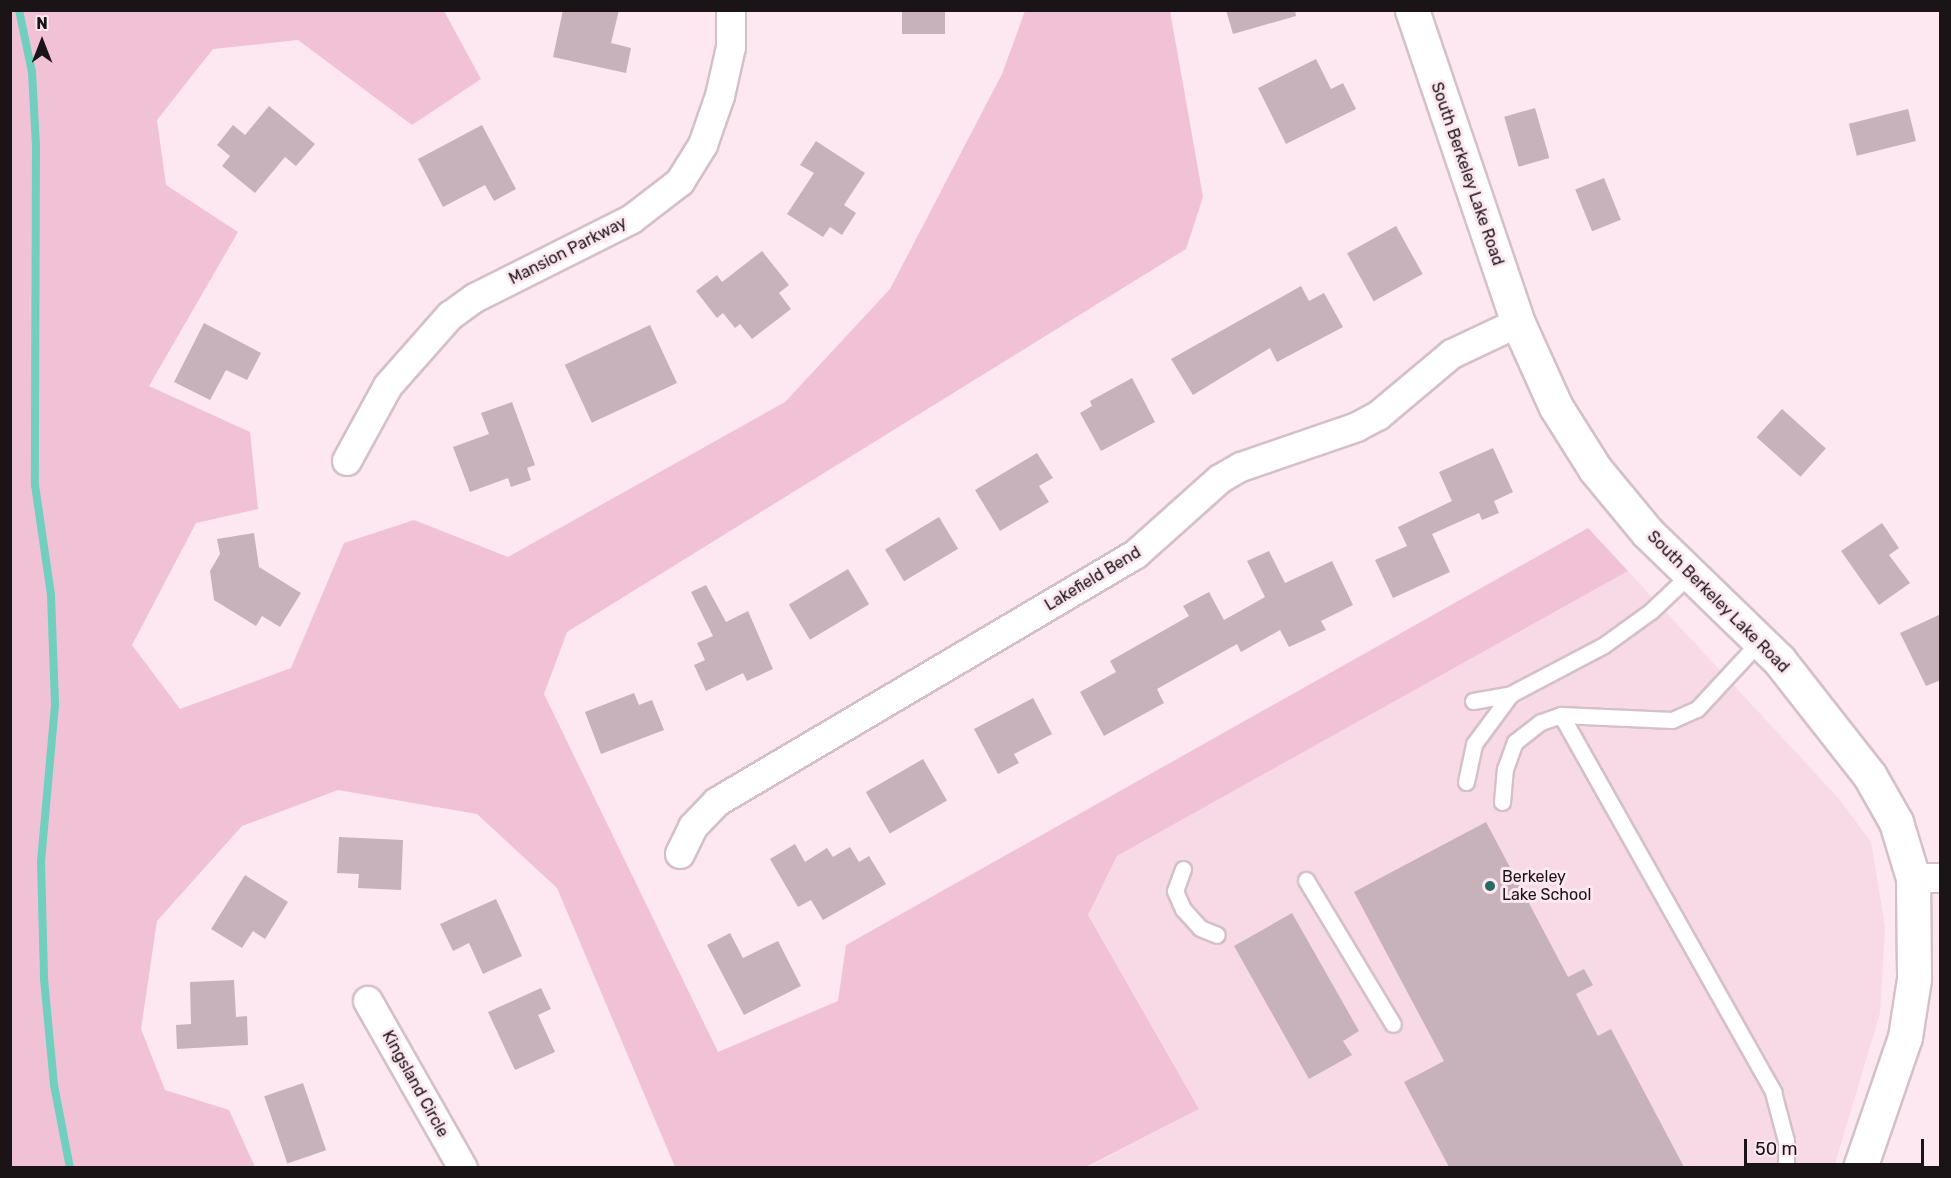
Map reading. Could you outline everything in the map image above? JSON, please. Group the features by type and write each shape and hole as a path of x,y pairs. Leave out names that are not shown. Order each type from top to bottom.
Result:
{"street":[{"name":"Mansion Parkway","path":"347,461 388,386 450,316 475,298 632,219 680,182 703,145 720,96 731,47 731,10"},
{"name":"South Berkeley Lake Road","path":"1412,10 1518,323 1556,407 1595,469 1688,576 1760,641 1870,776 1927,878 1905,1037 1860,1167"},
{"name":"Lakefield Bend","path":"680,854 693,827 717,802 1135,555 1220,479 1241,467 1378,416 1452,354 1518,323"},
{"name":"Kingsland Circle","path":"368,1001 462,1167"}],"lane":[{"path":"1473,702 1511,694 1604,645 1651,611 1688,576"},
{"path":"1502,802 1504,769 1515,742 1541,722 1561,715 1672,720 1697,709 1760,641"},
{"path":"1466,782 1474,744 1511,694"},
{"path":"1561,715 1773,1092 1786,1141 1786,1167"},
{"path":"1183,869 1175,891 1183,909 1200,928 1217,934"},
{"path":"1306,880 1393,1024"}],"shaded area":[{"path":"10,11 444,11 481,79 412,125 298,40 213,49 157,120 166,185 238,232 149,386 250,432 258,509 196,523 132,645 180,709 291,668 344,543 414,520 508,557 785,402 890,289 1002,74 1025,11 1170,11 1203,197 1186,249 567,632 544,694 718,1052 838,1001 846,945 1588,528 1628,571 1117,856 1088,915 1199,1109 1086,1167 675,1167 557,888 477,814 338,790 242,826 157,921 141,1029 165,1090 229,1110 255,1167 11,1167"},
{"name":"Berkeley Lake School","path":"1628,571 1840,800 1871,842 1885,927 1880,1013 1834,1167 1086,1168 1199,1109 1088,915 1117,856"}],"building":[{"path":"563,10 619,10 611,43 631,48 626,73 553,57"},
{"path":"902,10 945,10 945,34 902,34"},
{"path":"1226,10 1295,10 1296,16 1233,34"},
{"path":"1316,59 1331,89 1343,83 1356,109 1286,144 1258,88"},
{"path":"269,106 315,144 296,166 285,157 255,193 222,166 230,156 217,145 233,125 245,135"},
{"path":"1535,108 1549,158 1519,167 1504,117"},
{"path":"1908,109 1916,141 1857,156 1849,124"},
{"path":"482,125 516,189 494,201 485,185 443,207 418,159"},
{"path":"816,141 865,173 844,205 856,213 842,235 830,227 823,237 787,214 814,173 800,165"},
{"path":"1604,178 1621,220 1592,231 1575,190"},
{"path":"1396,226 1423,274 1374,301 1347,253"},
{"path":"762,251 789,285 779,293 791,309 752,339 740,324 735,328 723,313 717,318 696,291 717,275 722,282"},
{"path":"1301,286 1309,301 1324,293 1343,327 1277,362 1270,348 1193,395 1171,359"},
{"path":"204,323 261,353 247,380 226,370 210,400 174,382"},
{"path":"650,325 677,383 592,423 565,365"},
{"path":"1132,378 1155,422 1101,451 1080,413 1092,406 1090,401"},
{"path":"512,402 535,465 527,468 531,480 511,487 508,478 470,492 453,447 489,434 481,413"},
{"path":"1782,409 1826,448 1800,477 1757,437"},
{"path":"1493,448 1513,492 1494,501 1499,513 1482,520 1479,513 1432,534 1450,572 1393,598 1375,560 1407,546 1398,527 1452,501 1439,472"},
{"path":"1037,453 1053,478 1039,486 1049,502 1000,531 975,490"},
{"path":"939,517 958,549 904,581 885,549"},
{"path":"1882,523 1899,548 1889,555 1910,583 1879,605 1841,551"},
{"path":"254,533 259,567 301,593 280,627 262,616 256,626 214,600 210,571 220,554 217,539"},
{"path":"1269,551 1285,583 1332,561 1353,605 1321,621 1326,630 1289,647 1280,630 1241,652 1237,644 1157,689 1164,703 1104,736 1080,692 1116,672 1110,661 1189,616 1183,606 1209,592 1224,620 1265,597 1247,561"},
{"path":"848,569 869,604 810,640 789,605"},
{"path":"706,585 726,622 748,611 773,669 747,681 743,673 706,691 694,665 705,660 697,643 713,636 691,592"},
{"path":"1941,614 1941,680 1926,686 1900,633"},
{"path":"634,693 639,705 652,700 664,730 601,754 585,712"},
{"path":"1033,698 1052,734 1014,754 1019,763 998,774 974,729"},
{"path":"923,759 947,801 890,834 866,792"},
{"path":"1486,822 1568,977 1584,969 1593,985 1576,994 1598,1036 1611,1029 1684,1167 1449,1167 1404,1082 1444,1061 1354,892"},
{"path":"339,837 403,840 401,890 358,888 359,874 337,873"},
{"path":"795,844 805,862 827,848 833,857 850,847 859,862 869,856 886,884 823,920 811,900 798,907 770,859"},
{"path":"245,875 288,902 265,939 253,931 242,948 211,929"},
{"path":"496,899 522,956 483,974 469,943 453,951 440,924"},
{"path":"1292,913 1359,1031 1343,1041 1352,1055 1309,1079 1234,946"},
{"path":"730,933 743,958 778,941 801,986 744,1015 707,945"},
{"path":"234,980 236,1017 247,1016 248,1045 177,1049 176,1025 191,1024 190,982"},
{"path":"541,988 551,1009 538,1015 555,1052 515,1070 488,1012"},
{"path":"303,1083 326,1150 287,1163 264,1096"}],"waterway":[{"path":"19,10 32,72 36,146 35,485 51,595 55,705 41,862 44,979 54,1085 70,1168"}],"place":[{"name":"Berkeley Lake School","path":"1490,886"}]}
